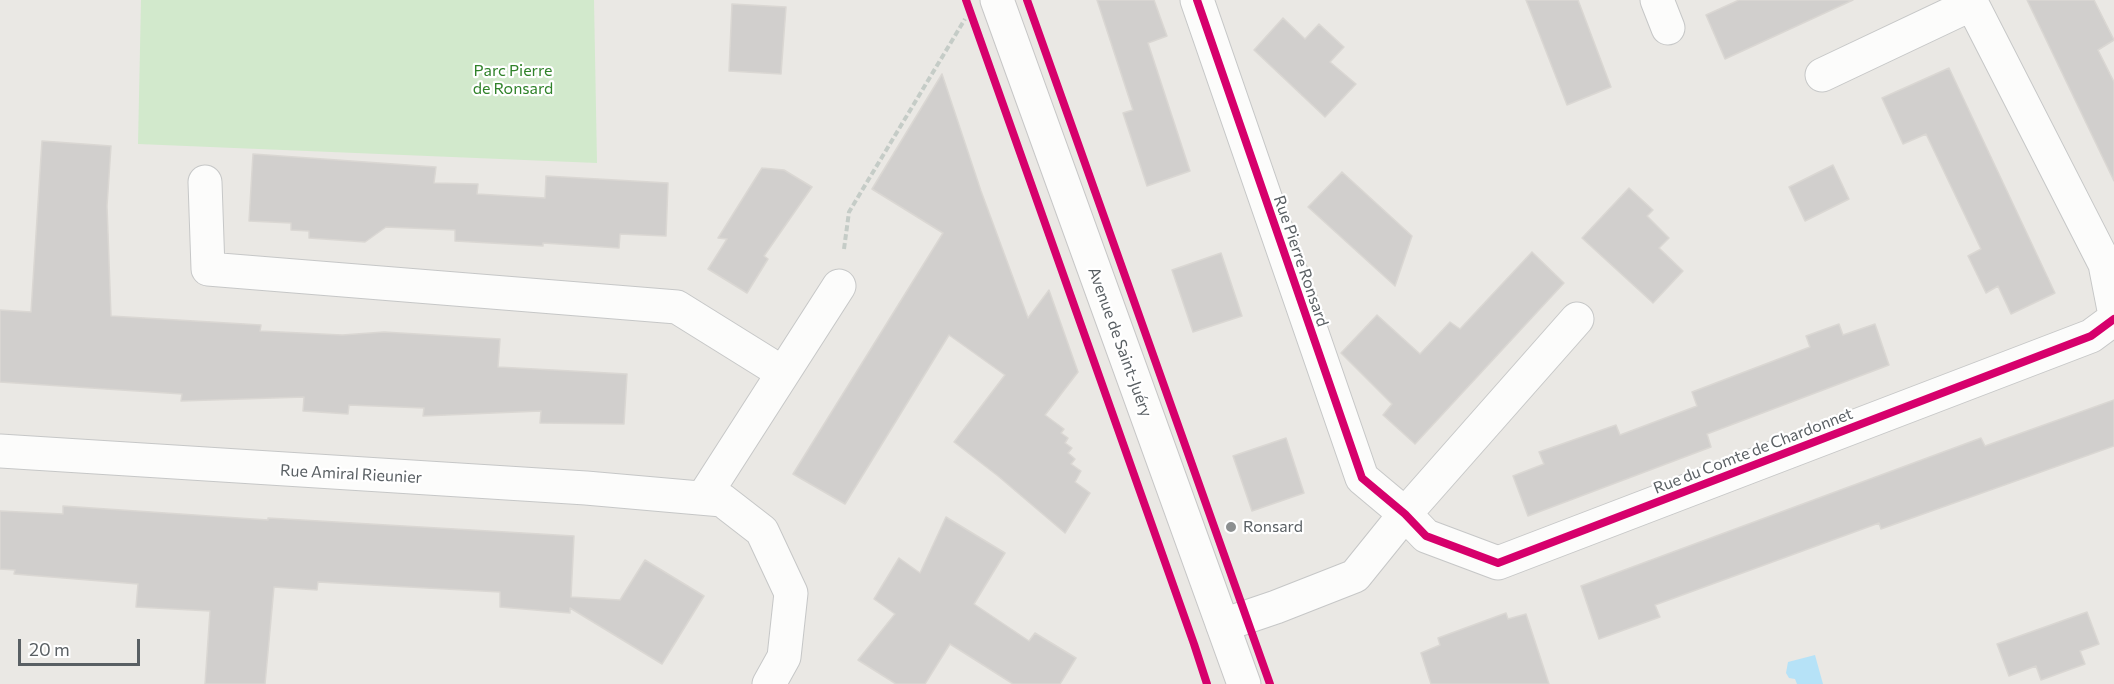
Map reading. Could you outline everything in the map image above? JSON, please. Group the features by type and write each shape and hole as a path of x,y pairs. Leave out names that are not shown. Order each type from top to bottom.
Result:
{"street":[{"name":"Rue Pierre Ronsard","path":"1197,0 1362,478 1405,514"},
{"path":"1822,75 1971,2 2105,264 2114,310"},
{"name":"Avenue de Saint-Juéry","path":"980,11 1223,625 1244,684"},
{"path":"206,182 208,269 677,307 783,374"},
{"path":"703,498 839,286"},
{"name":"Rue du Comte de Chardonnet","path":"1405,514 1426,536 1498,563 2091,336 2114,319"},
{"path":"1223,625 1355,576 1405,514 1577,320"},
{"name":"Rue Amiral Rieunier","path":"0,451 586,488 722,500 762,531 791,593 784,657 769,684"}],"path":[{"path":"839,286 849,212 980,11"}],"green space":[{"name":"Parc Pierre de Ronsard","path":"141,0 594,0 597,163 138,144"}],"water":[{"path":"1815,655 1823,684 1797,684 1795,679 1789,678 1786,673 1788,662"}],"building":[{"path":"1097,0 1154,0 1167,36 1148,43 1190,171 1147,186 1123,113 1133,110"},
{"path":"1526,0 1578,0 1611,87 1567,105"},
{"path":"1739,0 1853,0 1725,59 1706,15"},
{"path":"2027,0 2094,0 2114,40 2098,50 2114,82 2114,181"},
{"path":"732,4 786,7 781,74 729,71"},
{"path":"1283,18 1305,39 1319,24 1344,47 1330,62 1356,84 1325,117 1254,50"},
{"path":"1949,68 2055,293 2011,314 1998,286 1986,293 1968,256 1981,249 1926,134 1903,144 1882,98"},
{"path":"942,74 981,191 1028,318 1049,290 1078,372 1045,415 1064,429 1061,433 1068,438 1065,443 1072,448 1068,453 1075,459 1071,464 1081,471 1075,482 1090,493 1065,533 954,442 1005,375 949,335 845,504 793,474 943,233 872,189"},
{"path":"42,141 111,146 107,206 111,316 261,325 260,331 342,335 384,332 500,339 498,367 627,374 624,424 540,423 541,411 423,416 424,408 349,405 348,414 303,411 304,397 181,401 182,394 0,382 0,310 31,312"},
{"path":"253,154 436,167 434,183 478,184 477,194 545,198 546,176 668,183 666,236 620,234 619,248 455,241 455,230 386,227 365,242 309,238 309,231 291,230 291,223 249,221"},
{"path":"1833,165 1849,199 1805,221 1789,187"},
{"path":"762,168 784,170 812,187 764,256 768,259 747,293 708,269 727,239 718,238"},
{"path":"1342,172 1412,236 1395,286 1308,207"},
{"path":"1629,188 1653,210 1647,216 1669,238 1659,248 1683,271 1653,303 1582,238"},
{"path":"1532,252 1564,283 1415,444 1383,415 1392,404 1341,353 1377,315 1420,354 1450,322 1460,329"},
{"path":"1221,253 1242,316 1193,332 1172,270"},
{"path":"1839,324 1843,335 1875,324 1889,365 1707,434 1711,447 1528,516 1513,476 1544,464 1539,452 1616,425 1620,435 1697,406 1692,392 1810,347 1806,336"},
{"path":"2114,400 2114,446 1881,529 1879,523 1655,605 1660,617 1599,639 1581,586 1981,438 1985,446"},
{"path":"1286,438 1304,493 1252,511 1233,456"},
{"path":"63,506 268,520 268,518 574,536 571,597 620,600 645,560 704,596 662,664 570,608 570,613 500,607 500,592 318,582 317,590 274,587 265,684 205,684 210,611 136,607 138,584 14,574 15,570 0,569 0,511 63,514"},
{"path":"946,517 1005,553 974,604 1029,641 1035,633 1076,658 1060,684 1013,684 950,644 925,684 896,684 858,660 895,614 874,599 899,558 920,573"},
{"path":"2087,612 2099,644 2080,651 2085,664 2041,680 2036,666 2009,676 1997,644"},
{"path":"1506,613 1508,619 1526,614 1549,684 1431,684 1421,653 1440,645 1438,638"}],"cycle path":[{"path":"966,0 1207,684"},
{"path":"1027,0 1270,684"},
{"path":"1197,0 1362,478 1405,514 1426,536 1498,563 2091,336 2114,319"}],"place":[{"name":"Ronsard","path":"1231,527"}]}
